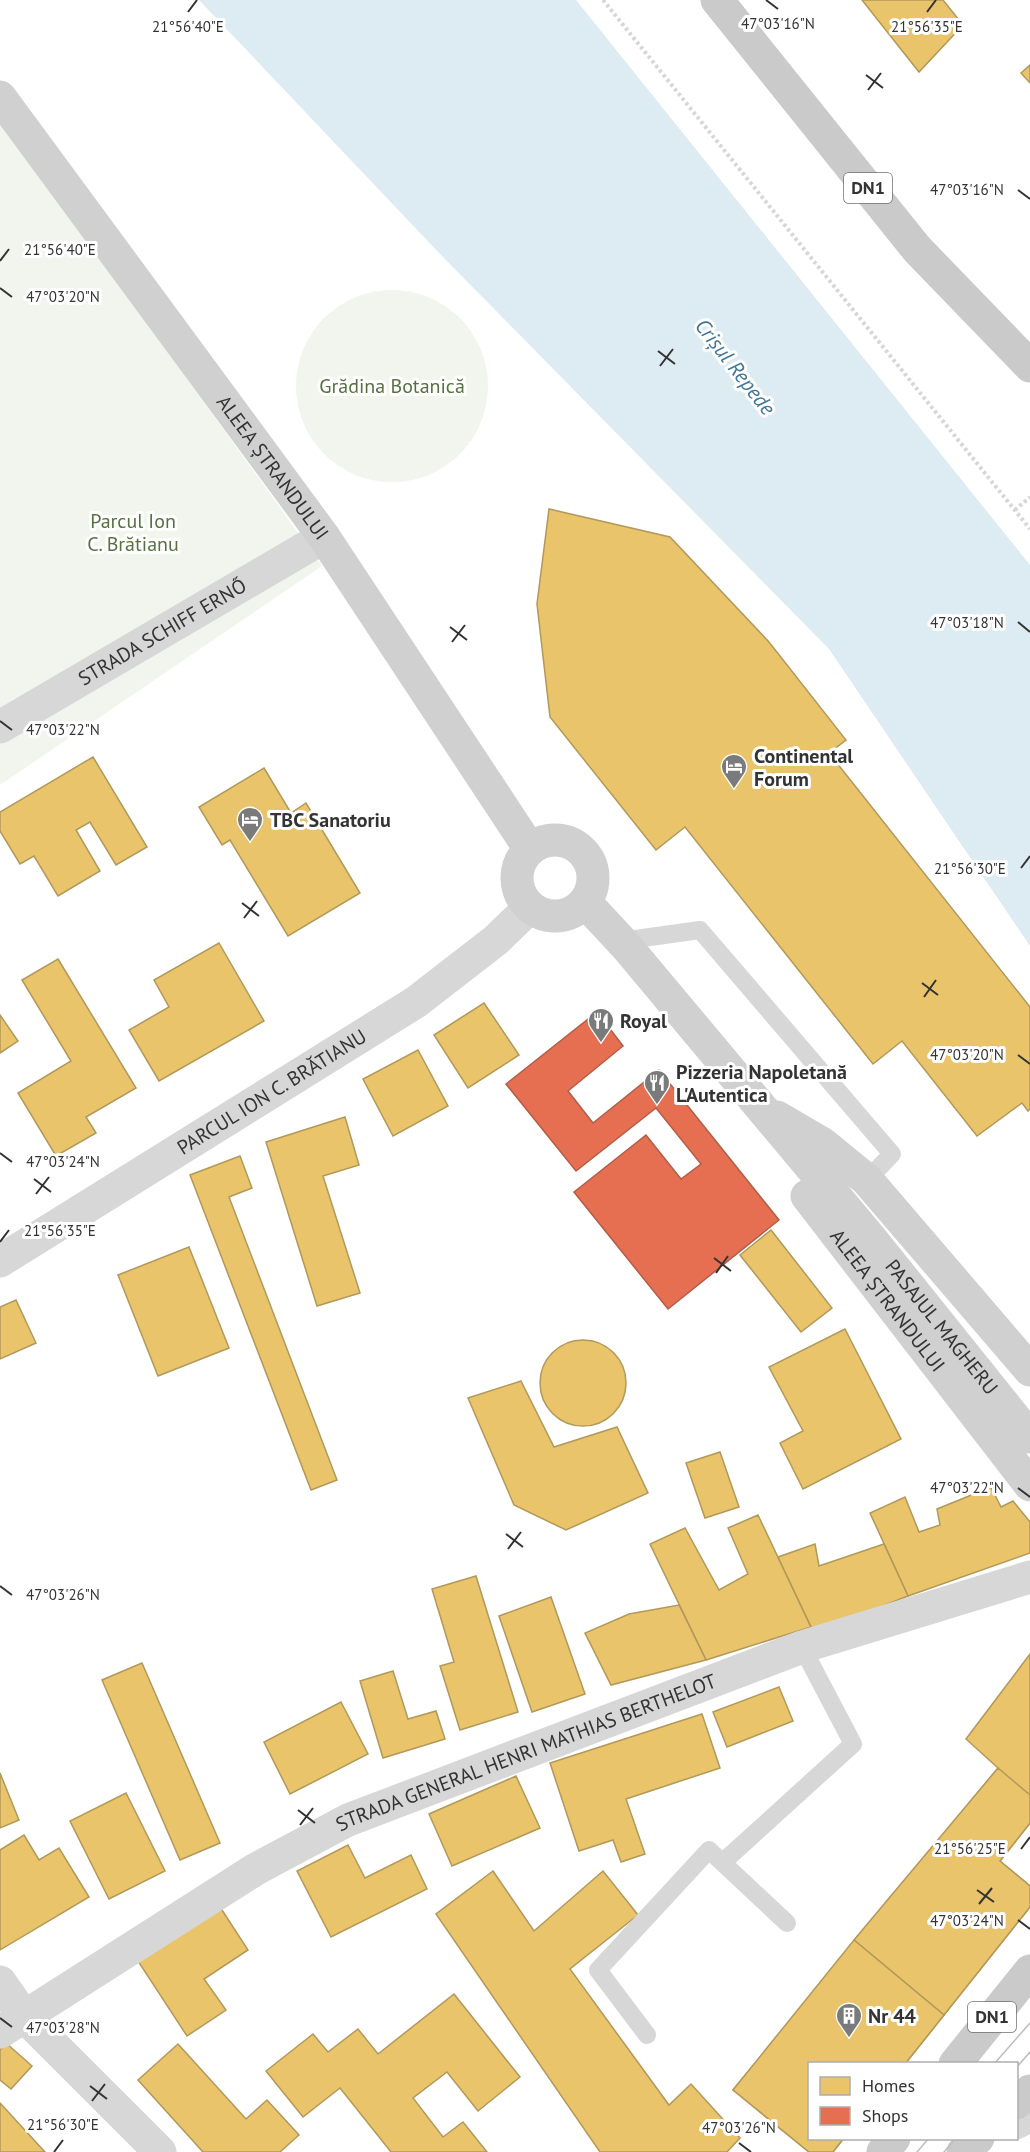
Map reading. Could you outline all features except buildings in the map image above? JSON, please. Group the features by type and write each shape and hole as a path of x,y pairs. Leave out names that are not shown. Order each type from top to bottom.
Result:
{"main road":[{"name":"DN1","path":"717,0 917,249 1030,366"},
{"name":"DN1","path":"957,2062 1030,1971"},
{"path":"1018,2102 1030,2091"},
{"path":"884,2152 893,2140"},
{"path":"964,2152 977,2140"}],"street":[{"name":"ALEEA ȘTRANDULUI","path":"0,97 324,537 530,849"},
{"name":"STRADA SCHIFF ERNŐ","path":"0,727 324,537"},
{"path":"554,839 578,847 587,857 594,880 585,902 575,911 553,917 530,907 517,885 517,872 521,860 530,849 541,842 554,839"},
{"name":"ALEEA ȘTRANDULUI","path":"585,902 621,941 760,1108 823,1144 867,1180 1030,1370"},
{"name":"PARCUL ION C. BRĂTIANU","path":"0,1261 416,1002 496,940 530,907"},
{"name":"ALEEA ȘTRANDULUI","path":"760,1108 774,1151 1030,1485"},
{"name":"PASAJUL MAGHERU","path":"760,1108 872,1240 1030,1437"},
{"name":"STRADA GENERAL HENRI MATHIAS BERTHELOT","path":"12,2024 256,1869 348,1820 802,1647 1030,1576"},
{"path":"0,1982 12,2024 160,2152"},
{"path":"964,2152 985,2140"}],"lane":[{"path":"621,941 700,930 892,1154 867,1180"},
{"path":"723,1862 853,1744 802,1647"},
{"path":"647,2035 598,1970 709,1850 787,1923"}],"path":[{"path":"603,0 1030,529"},
{"path":"1014,510 1030,497"}],"green space":[{"name":"Parcul Ion C. Brătianu","path":"0,119 322,566 0,785"},
{"name":"Grădina Botanică","path":"383,290 401,290 429,297 460,318 481,349 488,386 481,423 460,454 429,475 401,482 383,482 347,471 318,447 307,431 300,414 296,395 296,377 307,341 331,312 347,301 364,294"}],"water":[{"name":"Crișul Repede","path":"199,0 576,0 1030,565 1030,946 829,649 441,255"}],"tram line":[{"path":"996,2062 1030,2023"},
{"path":"1018,2066 1030,2052"},
{"path":"917,2152 927,2140"},
{"path":"944,2152 954,2140"}],"place":[{"name":"Continental Forum","path":"734,790"},
{"name":"TBC Sanatoriu","path":"250,843"},
{"name":"Royal","path":"601,1044"},
{"name":"Pizzeria Napoletană L'Autentica","path":"657,1106"},
{"name":"Nr 44","path":"849,2039"}]}
